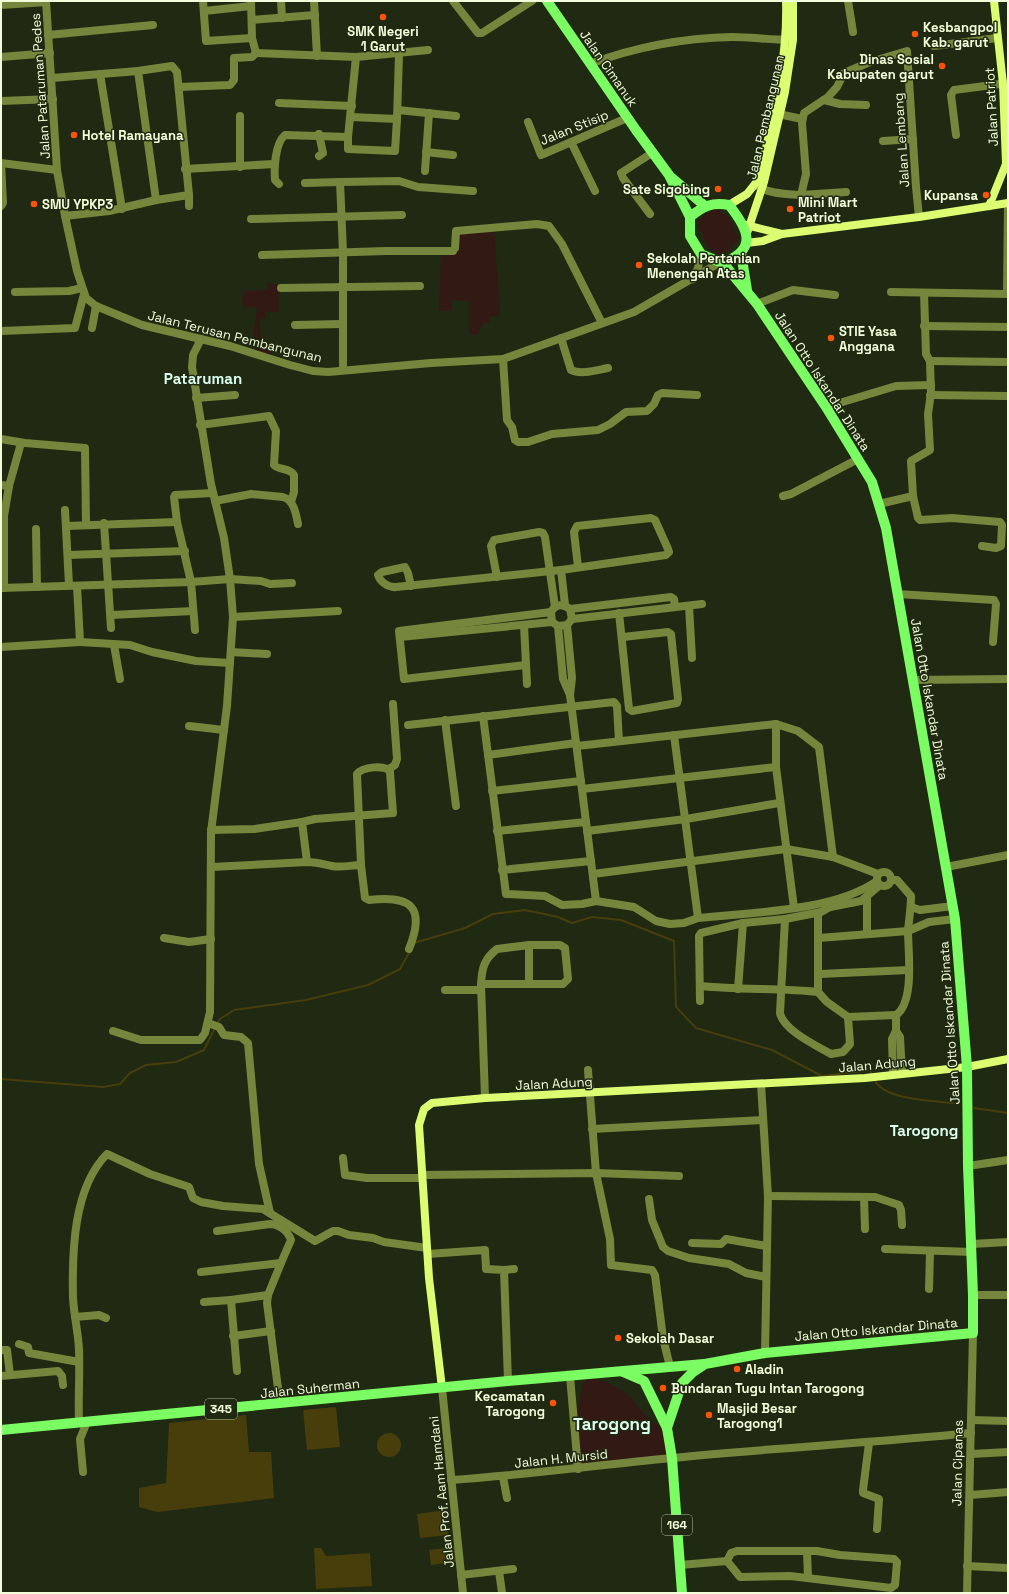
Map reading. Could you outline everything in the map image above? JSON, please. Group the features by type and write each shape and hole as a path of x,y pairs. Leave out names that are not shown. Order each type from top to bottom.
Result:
{"main road":[{"name":"Jalan Cimanuk","path":"547,1 651,151"},
{"name":"Jalan Pembangunan","path":"786,1 790,40"},
{"name":"Jalan Pembangunan","path":"729,206 764,182 790,40 793,1"},
{"name":"Jalan Patriot","path":"988,206 1007,165 1005,84 997,38 994,1"},
{"path":"651,151 669,175 690,217 690,236 701,254 721,263 747,291"},
{"path":"669,175 705,206"},
{"name":"Jalan Pembangunan","path":"747,225 757,199 758,187"},
{"path":"747,194 757,199"},
{"path":"690,217 705,206 717,203 729,206 747,225 782,234"},
{"path":"746,239 763,241 782,234 919,217 1008,203"},
{"path":"747,225 746,239 741,253 747,291"},
{"path":"721,263 741,253"},
{"name":"Jalan Otto Iskandar Dinata","path":"682,1593 672,1458 667,1428 682,1383 693,1372 705,1364 764,1353 973,1333 968,1166 968,1067 955,919 886,528 872,482 826,407 747,291"},
{"name":"Jalan Adung","path":"442,1388 428,1251 419,1124 424,1109 432,1103 486,1098 865,1078 968,1067 1008,1059"},
{"name":"345","path":"622,1372 705,1364"},
{"path":"670,1367 682,1383"},
{"path":"652,1369 644,1381 667,1428"},
{"name":"345","path":"622,1372 644,1381"},
{"name":"Jalan Suherman","path":"1,1430 508,1381 622,1372"},
{"path":"659,1412 672,1410"}],"street":[{"path":"1,5 46,1"},
{"name":"Jalan Pataruman Pedes","path":"46,1 57,170"},
{"path":"203,1 206,41 252,38"},
{"path":"281,1 282,18"},
{"path":"314,1 317,56"},
{"path":"453,1 478,33 482,33 505,20 532,1"},
{"path":"848,1 852,32"},
{"path":"204,10 251,4 252,38 256,53"},
{"path":"252,20 315,15"},
{"path":"48,35 153,24"},
{"path":"590,64 613,55 660,44 733,37 790,40"},
{"path":"934,46 997,38"},
{"path":"179,87 230,85 234,80 234,58 252,57 256,53 356,57 428,50"},
{"name":"Jalan Lembang","path":"802,119 804,113 824,100 837,87 844,73 870,62 907,52 919,217"},
{"path":"1,57 50,53"},
{"path":"356,57 348,149 395,151 398,120 399,54"},
{"path":"52,78 174,67 177,72 179,87 189,206"},
{"path":"138,71 156,200"},
{"path":"100,74 122,209"},
{"path":"956,135 952,92 956,89 1005,84"},
{"path":"1,101 53,99"},
{"path":"824,100 840,104 866,105"},
{"path":"279,103 352,106"},
{"path":"398,110 456,116"},
{"path":"425,171 430,113"},
{"path":"777,113 802,119 806,174 801,195"},
{"path":"240,116 240,167"},
{"path":"351,117 398,120"},
{"name":"Jalan Stisip","path":"528,122 541,155 627,118"},
{"path":"279,184 275,180 274,164 281,139 285,135 319,134 348,136"},
{"path":"319,134 323,153 319,156"},
{"path":"883,141 913,139"},
{"path":"571,142 595,191"},
{"path":"650,214 623,178 621,173 651,151"},
{"path":"426,152 453,155"},
{"path":"1,206 3,203 1,163 57,170 65,216 83,291 75,328 1,332"},
{"path":"185,169 274,164"},
{"path":"305,183 399,181 418,187 473,191"},
{"path":"340,182 343,252 343,370"},
{"path":"758,187 774,192 801,195 846,192"},
{"path":"65,216 122,209 156,200 189,195"},
{"path":"891,292 1008,294 1008,203"},
{"path":"251,219 402,215"},
{"path":"262,255 454,250 456,231 537,224 549,226 562,244 602,324"},
{"path":"692,280 698,268 701,254"},
{"name":"Jalan Terusan Pembangunan","path":"83,291 96,306 142,326 200,339 313,371 343,370 431,362 503,359 634,312 721,263"},
{"path":"281,288 420,286"},
{"path":"757,304 793,290 835,295"},
{"path":"15,292 83,291"},
{"path":"924,293 926,354 930,361 931,385 928,414 930,450 911,461 913,496 918,518 920,520 952,518 1000,522 1002,525 1001,546 996,548 982,546"},
{"path":"92,328 96,306"},
{"path":"295,325 342,324"},
{"path":"924,326 1008,327"},
{"path":"561,338 571,370 583,372 608,368"},
{"path":"113,1031 140,1040 195,1040 202,1037 209,1024 211,830 224,730 230,663 232,617 230,579 224,538 214,497 200,425 192,367 193,355 200,339"},
{"path":"503,359 507,420 512,427 515,440 518,442 534,441 552,434 592,432 598,430 610,424 626,412 647,411 654,404 658,395 662,393 697,395"},
{"path":"930,361 1008,362"},
{"path":"826,407 896,386 931,385"},
{"path":"196,398 235,395"},
{"path":"930,395 1008,396"},
{"path":"200,425 269,416 276,431 274,465 278,468 290,470 294,475 294,492 291,502"},
{"path":"1,440 84,448 86,524"},
{"path":"21,443 5,486 3,588 191,582 230,579 261,581 270,584 292,583"},
{"path":"783,496 791,494 858,459"},
{"path":"195,630 191,582 185,551 177,522 173,499 175,495 214,497 251,494 284,497 288,498 291,502 298,524"},
{"path":"879,504 913,496"},
{"path":"65,510 68,555 80,642"},
{"path":"411,586 561,570 666,555 669,552 655,520 651,518 577,526 574,532 578,567"},
{"path":"66,526 104,523 177,522"},
{"path":"104,523 111,628"},
{"path":"36,529 37,587"},
{"path":"497,577 491,546 494,540 539,532 543,533 551,571 553,609 563,679 570,695"},
{"path":"68,555 185,551"},
{"path":"561,570 569,622 572,678 570,695 571,706 596,901"},
{"path":"898,594 994,600 996,604 992,642"},
{"path":"474,626 553,609 671,597 674,600 675,607"},
{"path":"526,665 404,678 399,631 401,629 555,624 619,613 702,604"},
{"path":"689,606 692,658"},
{"path":"110,615 193,611"},
{"path":"232,617 338,611"},
{"path":"619,613 630,709 632,711 677,703 671,634 668,632 623,638"},
{"path":"524,625 527,684"},
{"path":"1,647 80,642 130,645 152,652 196,660 230,663"},
{"path":"114,645 120,678"},
{"path":"230,652 267,654"},
{"path":"913,680 1008,679"},
{"path":"408,725 614,702 617,706 619,741"},
{"path":"389,769 395,765 397,760 393,704"},
{"path":"483,716 506,894 545,896 562,905 582,904 596,901 634,907 656,921 684,923 698,918 794,908 831,900 863,890 878,880"},
{"path":"445,720 456,806"},
{"path":"488,754 776,724 798,731 819,747 833,857"},
{"path":"776,724 776,767 779,803 794,908"},
{"path":"189,726 224,730"},
{"path":"674,735 681,777 698,918"},
{"path":"389,769 384,767 361,770 358,773 361,865 365,898 369,900 399,898 414,912 416,929 409,949"},
{"path":"492,791 681,777 776,767"},
{"path":"211,830 254,828 394,812 389,769"},
{"path":"587,831 686,819 779,803"},
{"path":"302,822 307,862"},
{"path":"498,831 586,822"},
{"path":"593,874 786,849 833,857 878,880 887,886 891,880 891,875 882,871 878,880 867,896 861,901 839,905 818,913 785,919 743,923 701,933 699,936 701,986 700,1002"},
{"path":"946,867 1008,855"},
{"path":"502,870 591,861"},
{"path":"211,867 307,862 319,862 332,866 343,867 361,865"},
{"path":"701,986 738,989 781,988 818,992 827,1002 848,1017 896,1015 901,1012 906,995 910,970 908,931 911,896 897,880 891,880"},
{"path":"867,896 867,934"},
{"path":"911,907 920,910 953,906"},
{"path":"818,913 820,938 820,974 818,992"},
{"path":"785,919 780,1013 783,1022 808,1041 831,1054 843,1052 850,1044 848,1017"},
{"path":"820,938 908,931 929,922 955,919"},
{"path":"738,989 743,923"},
{"path":"164,938 189,942 211,939"},
{"path":"529,945 529,984"},
{"path":"445,990 481,987 529,984 563,984 568,979 566,950 563,946 529,945 497,949 484,962 481,987 486,1098"},
{"path":"820,974 910,970"},
{"path":"896,1015 896,1031 892,1039 898,1074"},
{"path":"209,1024 219,1027 224,1035 241,1037 248,1043 259,1164 270,1213"},
{"path":"588,1070 596,1173 610,1239 611,1265 652,1270 655,1275 662,1338 670,1367"},
{"path":"762,1084 768,1196 764,1353"},
{"path":"592,1129 763,1120"},
{"path":"83,1472 80,1439 83,1422 73,1298 78,1216 88,1181 99,1162 107,1154 150,1174 189,1187 193,1198 201,1202 223,1206 258,1207 315,1241 333,1231 338,1231 349,1235 373,1238 384,1242 428,1251 486,1250 486,1270 514,1269"},
{"path":"343,1158 345,1175 367,1178 596,1173 679,1176"},
{"path":"968,1166 1008,1160"},
{"path":"768,1196 875,1198 899,1206 901,1210 902,1226"},
{"path":"864,1197 865,1229"},
{"path":"649,1199 652,1220 663,1247 668,1251 689,1258 728,1264 746,1273 766,1277"},
{"path":"217,1231 270,1224 278,1226 288,1233 291,1240 268,1295 267,1303 280,1404"},
{"path":"692,1243 721,1244 726,1239 766,1246"},
{"path":"885,1249 930,1252 971,1248 1008,1242"},
{"path":"929,1289 930,1252"},
{"path":"201,1272 281,1262"},
{"path":"504,1270 508,1381"},
{"path":"204,1302 268,1295"},
{"path":"973,1295 1008,1295"},
{"path":"231,1300 237,1371"},
{"path":"75,1317 99,1315 106,1318"},
{"path":"233,1336 271,1332"},
{"name":"Jalan Cipanas","path":"967,1593 973,1333"},
{"path":"19,1344 28,1347 29,1353 79,1362"},
{"path":"1,1350 8,1350 10,1375"},
{"path":"1,1376 58,1371 62,1376 63,1385"},
{"path":"570,1376 578,1469"},
{"name":"Jalan Prof. Aam Hamdani","path":"442,1388 463,1593"},
{"path":"971,1420 1008,1421"},
{"name":"Jalan H. Mursid","path":"451,1480 503,1477 672,1458 869,1443 971,1433"},
{"path":"869,1443 862,1490 863,1493 878,1499 877,1529"},
{"path":"971,1454 1008,1452"},
{"path":"503,1477 507,1498"},
{"path":"970,1495 1008,1492"},
{"path":"737,1551 807,1551 894,1559 897,1562 895,1585 891,1588 790,1576 740,1577 727,1562 731,1553 737,1551"},
{"path":"807,1551 808,1578"},
{"path":"680,1565 727,1562"},
{"path":"968,1566 1008,1568"},
{"path":"461,1575 513,1569"},
{"path":"499,1571 502,1593"}],"shaded area":[{"path":"717,209 729,218 739,238 728,252 717,254 708,247 697,223 706,214"},
{"path":"494,229 500,315 489,317 490,322 483,323 477,335 469,334 469,301 452,300 451,311 439,311 441,256 455,254 458,233"},
{"path":"268,283 279,285 279,312 265,312 266,318 260,319 261,347 273,349 269,357 252,347 257,308 242,306 243,291 267,290"},
{"path":"595,1378 623,1391 647,1417 660,1426 665,1438 666,1461 580,1466 574,1430 583,1381"},
{"path":"336,1407 340,1447 307,1450 303,1410"},
{"path":"246,1415 249,1452 271,1452 274,1498 157,1512 139,1507 139,1488 166,1483 169,1423"},
{"path":"389,1433 398,1436 401,1445 398,1454 389,1457 380,1454 377,1445 380,1436"},
{"path":"445,1510 448,1535 420,1538 417,1514"},
{"path":"456,1547 457,1562 431,1565 429,1550"},
{"path":"314,1548 321,1548 326,1556 370,1553 372,1586 316,1589"}],"waterway":[{"path":"414,943 465,928 493,914 525,910 558,917 572,923 592,917 621,920 674,941 676,1007 696,1028 772,1050 822,1076 870,1070 872,1075"},
{"path":"217,1024 220,1019 234,1010 306,1000 368,985 400,969 410,951"},
{"path":"1,1079 103,1087 120,1084 130,1073 146,1065 176,1062 204,1050 215,1028"},
{"path":"874,1079 879,1086 898,1095 922,1100 953,1103"},
{"path":"974,1108 1008,1113"}],"place":[{"name":"SMK Negeri 1 Garut","path":"383,17"},
{"name":"Kesbangpol Kab. garut","path":"915,34"},
{"name":"Dinas Sosial Kabupaten garut","path":"942,66"},
{"name":"Hotel Ramayana","path":"74,135"},
{"name":"Sate Sigobing","path":"718,189"},
{"name":"Kupansa","path":"986,195"},
{"name":"SMU YPKP3","path":"34,204"},
{"name":"Mini Mart Patriot","path":"790,209"},
{"name":"Sekolah Pertanian Menengah Atas","path":"639,265"},
{"name":"STIE Yasa Anggana","path":"831,338"},
{"name":"Sekolah Dasar","path":"618,1338"},
{"name":"Aladin","path":"737,1369"},
{"name":"Bundaran Tugu Intan Tarogong","path":"663,1388"},
{"name":"Kecamatan Tarogong","path":"553,1403"},
{"name":"Masjid Besar Tarogong1","path":"709,1415"}],"district":[{"name":"Pataruman","path":"203,379"},
{"name":"Tarogong","path":"924,1131"},
{"name":"Tarogong","path":"612,1424"}]}
